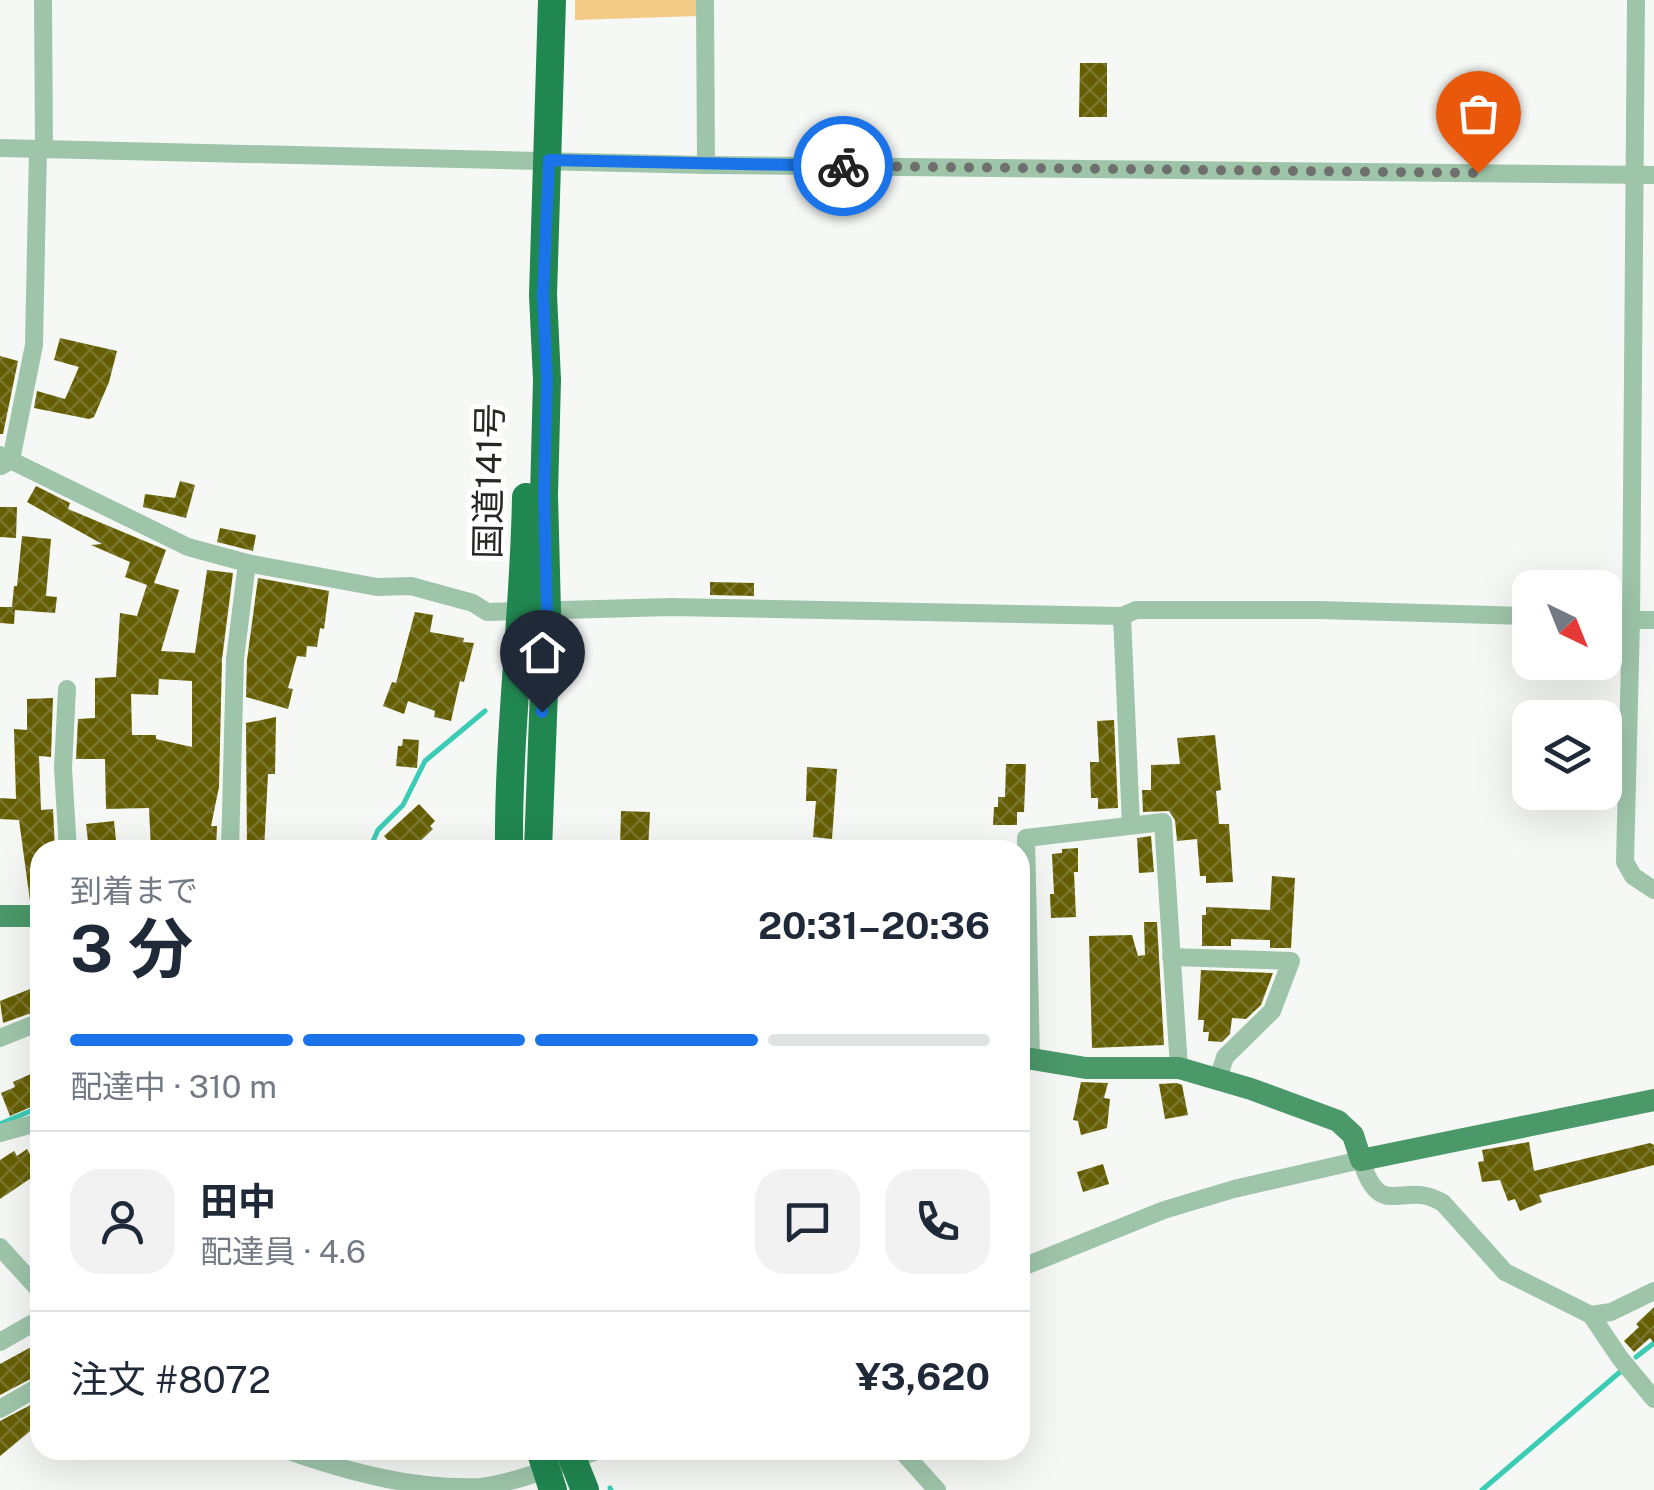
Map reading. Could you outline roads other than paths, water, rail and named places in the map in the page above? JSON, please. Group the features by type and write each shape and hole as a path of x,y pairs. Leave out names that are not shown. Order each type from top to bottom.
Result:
{"highway":[{"name":"国道141号","path":"509,840 508,784 535,611 544,494 547,380 543,295 552,0"},
{"name":"国道141号","path":"535,611 538,840"},
{"path":"581,1460 584,1490"}],"main road":[{"path":"0,916 30,920"},
{"path":"1030,1059 1086,1068 1179,1068 1218,1079 1338,1121 1354,1135 1361,1160 1654,1100"}],"street":[{"path":"43,0 34,345 4,460 188,548 246,564 377,586 412,586 473,603 487,612 670,607 1122,616 1136,610 1512,616"},
{"path":"705,0 706,165"},
{"path":"1636,0 1645,175 1625,862 1633,876 1654,890"},
{"path":"0,148 706,165 1645,175"},
{"path":"230,840 236,659 246,564"},
{"path":"1122,616 1131,825"},
{"path":"1622,621 1654,620"},
{"path":"67,689 62,768 67,840"},
{"path":"1026,840 1163,822 1179,1068"},
{"path":"1171,956 1291,961 1272,1012 1225,1057 1218,1079"},
{"path":"0,1038 30,1026"},
{"path":"0,1133 30,1126"},
{"path":"1030,1264 1164,1210 1361,1160 1379,1194 1390,1198 1412,1194 1433,1197 1505,1272 1592,1315 1620,1358 1654,1398"},
{"path":"0,1248 8,1270 30,1284"},
{"path":"1592,1315 1610,1312 1654,1291"},
{"path":"0,1342 30,1326"},
{"path":"0,1409 30,1392"},
{"path":"328,1460 372,1478 414,1488 446,1490 499,1484 546,1470"},
{"path":"910,1460 936,1490"}],"waterway":[{"path":"374,840 378,830 403,805 425,761 485,711"},
{"path":"0,1124 30,1111"},
{"path":"1636,1357 1654,1343"},
{"path":"1482,1490 1620,1372"}]}
